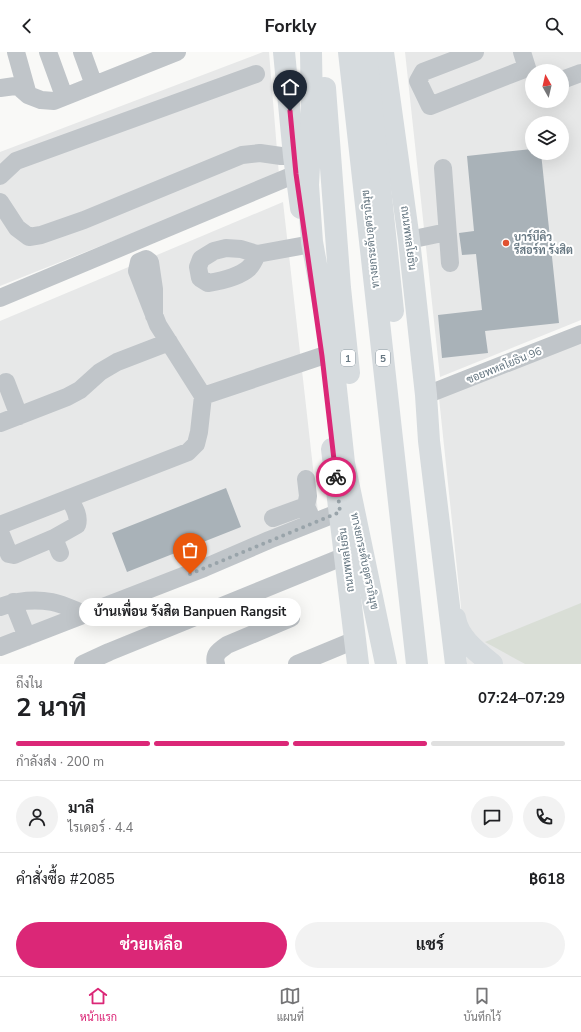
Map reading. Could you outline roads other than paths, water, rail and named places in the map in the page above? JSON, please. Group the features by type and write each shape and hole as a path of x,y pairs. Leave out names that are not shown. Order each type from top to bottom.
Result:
{"main road":[{"name":"ถนนพหลโยธิน","path":"284,52 295,165 322,356 358,664"},
{"name":"ทางยกระดับอุตราภิมุข","path":"311,52 312,113 308,185 312,242 332,352 344,462 386,664"},
{"name":"1","path":"322,52 340,288 382,664"},
{"name":"ทางยกระดับอุตราภิมุข","path":"349,52 417,664"},
{"name":"ถนนพหลโยธิน","path":"383,53 409,240 426,395 429,442 456,664"},
{"name":"ถนนพหลโยธิน","path":"383,53 373,111 429,664"},
{"path":"443,553 456,624 472,648 492,664"}],"street":[{"path":"16,52 28,96"},
{"path":"48,52 64,96"},
{"path":"82,52 94,85"},
{"path":"0,88 15,86 20,88 28,96 41,100 54,101 177,52"},
{"path":"464,54 423,72 418,81 430,106 525,66"},
{"path":"569,77 581,73"},
{"path":"0,176 16,161 256,74"},
{"path":"0,202 17,228 30,237 41,236 84,220 242,155 260,153 280,156 295,165"},
{"path":"0,298 295,165"},
{"path":"443,168 450,263"},
{"path":"409,240 447,232"},
{"path":"257,254 306,245"},
{"path":"0,525 188,452 196,444 200,432 203,396 158,325 154,316"},
{"name":"ซอยพหลโยธิน 96","path":"426,395 581,334"},
{"path":"0,423 67,397 80,390 100,372 117,362 169,342"},
{"path":"203,396 322,356"},
{"path":"6,382 18,416"},
{"path":"306,479 309,514"},
{"path":"0,532 9,554 14,555 57,545 77,524 78,520 76,512 69,498"},
{"path":"273,518 340,512"},
{"path":"0,647 204,568 309,514"},
{"path":"83,664 345,556"},
{"path":"27,637 6,605 44,601 54,602 84,614"},
{"path":"216,664 214,660 217,651 227,645 291,618"},
{"path":"297,664 323,659 355,640"}],"place":[{"name":"บาร์บีคิว รีสอร์ท รังสิต","path":"506,243"},
{"name":"บ้านเพื่อน รังสิต Banpuen Rangsit","path":"190,574"}]}
